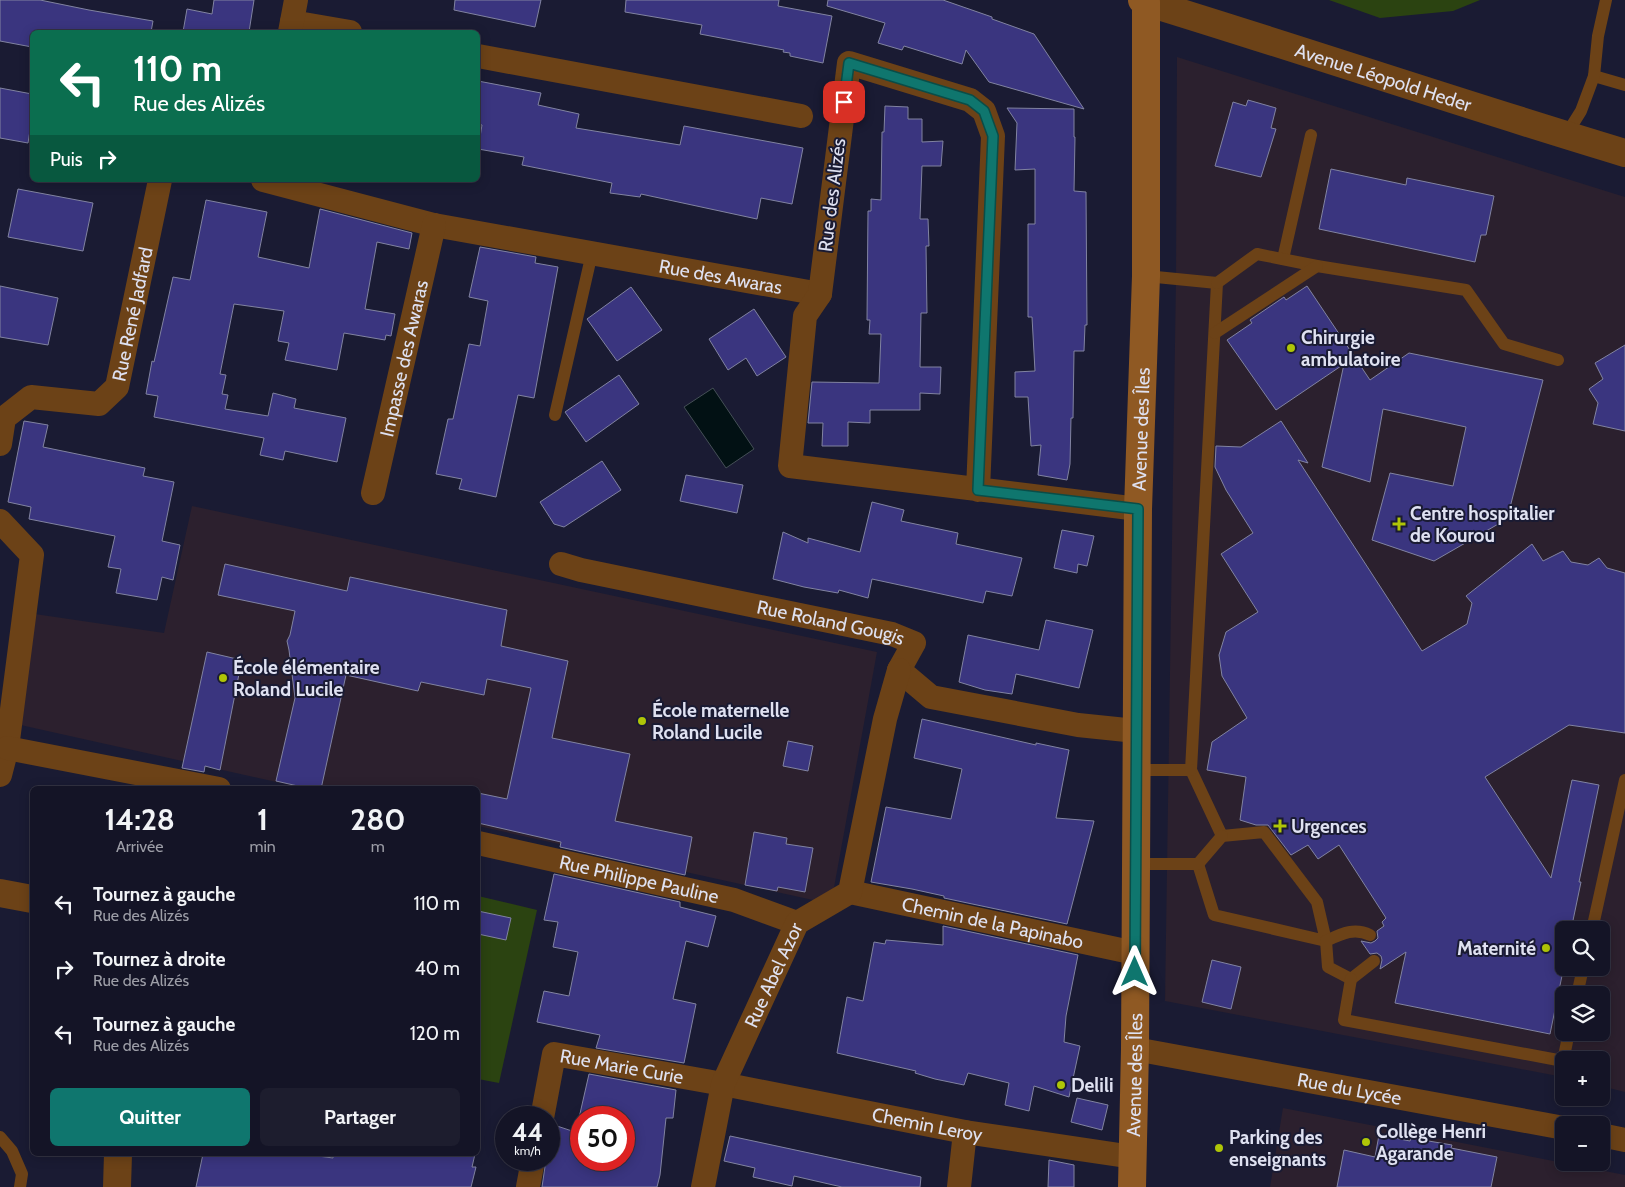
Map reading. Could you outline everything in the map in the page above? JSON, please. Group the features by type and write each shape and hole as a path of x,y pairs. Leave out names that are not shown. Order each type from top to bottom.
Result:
{"main road":[{"name":"Avenue des Îles","path":"1132,1187 1135,1049 1138,509 1146,276 1144,1"}],"street":[{"name":"Avenue Léopold Heder","path":"1144,1 1625,153"},
{"path":"292,18 342,30"},
{"path":"480,56 801,116"},
{"name":"Rue des Alizés","path":"820,294 849,63 970,100 984,111 993,136 978,490"},
{"name":"Rue René Jadfard","path":"0,444 4,418 31,397 99,404 117,387 160,182"},
{"name":"Rue des Awaras","path":"271,182 434,225 820,294"},
{"name":"Impasse des Awaras","path":"373,493 434,225"},
{"path":"820,294 805,316 790,466 1138,509"},
{"path":"0,521 32,555 7,748 0,775"},
{"name":"Rue Roland Gougis","path":"562,564 581,570 892,634 914,643 899,670 931,697 1078,725 1136,731"},
{"path":"850,892 885,719 899,670"},
{"path":"7,748 203,786"},
{"name":"Rue Philippe Pauline","path":"480,843 734,900 797,924"},
{"name":"Rue Abel Azor","path":"703,1187 723,1084 797,924 850,892"},
{"name":"Chemin de la Papinabo","path":"850,892 1135,953"},
{"path":"0,894 30,899"},
{"name":"Rue du Lycée","path":"1135,1049 1555,1126"},
{"name":"Rue Marie Curie","path":"544,1106 554,1054 723,1084"},
{"name":"Chemin Leroy","path":"723,1084 965,1132 1133,1158"},
{"path":"959,1187 965,1132"},
{"path":"1610,1137 1625,1140"},
{"path":"117,1187 118,1156"},
{"path":"528,1187 531,1171"}],"lane":[{"path":"1566,135 1581,111 1594,76 1598,36 1606,0"},
{"path":"1594,76 1625,85"},
{"path":"1283,259 1311,135"},
{"path":"555,415 592,253"},
{"path":"1146,276 1217,283 1257,254 1317,266 1466,290 1504,344 1558,360"},
{"path":"1215,333 1317,266"},
{"path":"1217,283 1191,770 1222,836"},
{"path":"1136,770 1191,770"},
{"path":"1594,921 1625,780"},
{"path":"1135,864 1198,864 1222,836 1264,832 1317,902 1326,941 1328,967 1351,979"},
{"path":"1198,864 1214,914 1326,941 1348,931 1362,931 1370,935"},
{"path":"1374,960 1351,979 1344,1020 1563,1061 1567,1041"},
{"path":"0,1137 12,1151 22,1174 20,1187"}],"shaded area":[{"name":"Centre hospitalier de Kourou","path":"1177,57 1625,197 1625,793 1597,921 1555,921 1555,976 1585,976 1583,986 1555,986 1555,1041 1563,1041 1563,1051 1555,1051 1555,1075 1165,1001 1176,278"},
{"path":"713,388 754,449 726,468 684,407"},
{"path":"192,506 877,652 831,904 480,826 480,786 295,786 7,722 28,613 164,633"},
{"path":"1625,793 1625,1092 1610,1088 1610,1051 1569,1051 1571,1041 1610,1041 1610,986 1583,986 1585,976 1610,976 1610,921 1597,921"},
{"name":"Collège Henri Agarande","path":"1283,1108 1555,1161 1555,1171 1605,1171 1625,1175 1625,1187 1270,1187"}],"green space":[{"path":"1329,0 1480,0 1453,11 1380,18"},
{"path":"480,896 537,910 499,1083 480,1079"}],"building":[{"path":"0,0 40,0 153,21 151,30 30,30 30,47 0,41"},
{"path":"214,0 254,0 249,30 183,30 187,9 212,14"},
{"path":"455,0 541,0 535,27 454,10"},
{"path":"626,0 779,0 778,6 832,16 823,63 790,56 790,53 783,52 784,50 700,34 702,25 625,12"},
{"path":"828,0 943,0 1034,34 1084,109 989,82 966,50 962,64 904,46 902,50 878,43 885,23 827,6"},
{"path":"480,81 541,93 538,105 579,114 576,128 680,145 684,126 803,148 792,204 761,198 757,219 641,194 640,197 610,193 612,183 522,165 524,157 480,149 482,125 480,124"},
{"path":"0,88 30,94 28,143 0,138"},
{"path":"1248,100 1276,108 1271,128 1276,129 1261,177 1215,166 1233,102 1246,106"},
{"path":"885,106 908,107 908,119 922,119 922,142 943,141 941,166 922,166 920,219 928,219 929,246 926,246 927,313 921,313 920,367 941,367 940,394 920,393 920,410 870,410 870,423 848,422 848,446 822,446 823,423 808,423 812,382 879,383 881,334 869,334 870,320 867,320 868,211 871,211 871,199 881,200 882,132 884,132"},
{"path":"1007,108 1074,109 1074,191 1086,192 1087,325 1085,325 1084,351 1074,351 1073,418 1071,418 1070,464 1067,480 1038,475 1041,445 1031,446 1028,397 1015,397 1015,372 1035,371 1032,317 1028,317 1028,224 1035,224 1035,169 1015,170 1017,123"},
{"path":"1331,169 1406,185 1407,178 1494,196 1486,235 1481,235 1475,262 1319,229"},
{"path":"18,189 93,203 83,251 8,237"},
{"path":"206,200 267,212 258,257 309,268 320,209 412,233 409,249 377,242 365,309 395,314 391,336 386,335 385,340 344,333 337,370 285,360 289,343 278,341 284,311 234,304 220,374 226,375 222,394 228,395 225,409 268,416 273,393 296,399 294,408 346,418 337,462 285,451 283,460 260,455 264,438 154,417 158,396 146,394 152,361 154,362 173,277 190,280"},
{"path":"480,247 536,257 535,263 558,267 534,398 518,395 496,497 459,489 462,479 436,474 448,419 453,419 469,344 480,346 488,301 469,297"},
{"path":"0,286 58,298 48,345 0,337"},
{"path":"1307,286 1370,380 1409,353 1543,380 1507,519 1434,561 1372,540 1390,473 1453,486 1466,427 1383,409 1370,482 1322,467 1344,364 1276,410 1227,340 1252,323 1250,320 1284,297 1286,300"},
{"path":"631,287 662,330 617,361 587,319"},
{"path":"754,309 786,357 757,376 746,358 728,370 709,339"},
{"path":"1625,345 1625,431 1593,424 1598,403 1589,389 1603,379 1595,363"},
{"path":"619,375 639,404 586,442 565,412"},
{"path":"24,421 48,425 43,447 145,468 143,476 174,482 162,541 180,545 173,580 162,577 157,600 116,593 121,569 108,567 115,536 29,519 31,507 8,502"},
{"path":"1281,421 1308,463 1298,460 1422,651 1467,624 1472,603 1466,596 1532,544 1543,561 1563,551 1571,562 1588,565 1599,558 1607,568 1625,573 1625,733 1569,725 1485,777 1551,878 1572,780 1599,785 1573,921 1555,921 1555,976 1562,976 1560,986 1555,986 1555,1010 1550,1034 1395,1003 1406,952 1380,969 1381,956 1377,953 1370,954 1361,941 1371,943 1375,941 1378,938 1377,931 1384,926 1382,922 1386,918 1339,845 1318,859 1308,845 1291,855 1268,825 1256,825 1240,820 1246,777 1207,770 1212,742 1247,718 1222,676 1219,655 1226,632 1258,612 1221,554 1253,533 1226,490 1215,467 1216,446 1241,447"},
{"path":"602,461 621,490 564,527 554,524 540,502"},
{"path":"686,475 743,485 737,513 680,501"},
{"path":"872,502 904,510 901,521 958,533 956,544 1022,558 1012,596 986,591 983,603 872,579 868,598 839,590 838,593 773,579 783,532 808,543 808,538 860,552"},
{"path":"1062,530 1094,536 1087,566 1078,564 1077,573 1054,568"},
{"path":"225,564 347,591 350,577 507,610 501,646 568,661 552,738 630,754 615,821 692,837 685,875 560,847 561,842 480,823 480,793 507,799 531,688 487,679 484,695 421,682 418,691 346,675 322,786 298,786 276,781 295,698 287,641 295,611 218,595"},
{"path":"1046,620 1093,630 1079,688 1016,674 1012,694 985,690 959,682 968,635 1039,650"},
{"path":"207,652 237,659 234,672 239,674 220,770 205,766 204,772 182,768"},
{"path":"922,719 1036,745 1036,743 1069,750 1056,818 1094,821 1067,924 944,898 944,896 912,889 871,882 886,807 951,819 962,769 914,758"},
{"path":"788,741 813,746 808,771 783,766"},
{"path":"754,832 787,838 786,844 813,848 805,892 778,887 777,891 745,885"},
{"path":"554,874 680,902 680,907 716,916 708,947 686,941 673,999 696,1004 684,1063 596,1048 600,1035 537,1022 544,991 569,996 578,952 553,947 558,922 544,920"},
{"path":"480,911 511,918 506,940 480,934"},
{"path":"943,926 1078,955 1066,1016 1064,1042 1080,1046 1069,1097 1034,1086 1029,1111 1005,1105 1009,1083 968,1073 964,1085 935,1079 915,1073 916,1071 837,1053 847,997 863,1001 874,942 885,944 886,940 943,945"},
{"path":"1212,960 1241,967 1231,1009 1202,1002"},
{"path":"589,1074 676,1090 673,1118 666,1118 657,1187 542,1187 544,1171 560,1171 560,1127 570,1130 570,1171 635,1171 635,1106 582,1106"},
{"path":"1077,1098 1108,1105 1102,1130 1071,1122"},
{"path":"1379,1135 1410,1141 1411,1138 1452,1145 1451,1148 1497,1157 1491,1187 1337,1187 1344,1150 1375,1157"},
{"path":"730,1136 921,1177 920,1187 842,1187 794,1176 792,1186 753,1177 755,1168 724,1161"},
{"path":"203,1156 318,1156 333,1158 333,1156 475,1156 472,1167 476,1167 471,1187 196,1187"},
{"path":"1049,1160 1074,1165 1074,1187 1048,1187"}],"place":[{"name":"Chirurgie ambulatoire","path":"1291,348"},
{"name":"Centre hospitalier de Kourou","path":"1399,524"},
{"name":"École élémentaire Roland Lucile","path":"223,678"},
{"name":"École maternelle Roland Lucile","path":"642,721"},
{"name":"Urgences","path":"1280,826"},
{"name":"Maternité","path":"1546,948"},
{"name":"Delili","path":"1061,1085"},
{"name":"Collège Henri Agarande","path":"1366,1142"},
{"name":"Parking des enseignants","path":"1219,1148"}],"route":[{"path":"844,102 849,63 970,100 984,111 993,136 978,490 1138,509 1135,972"}]}
